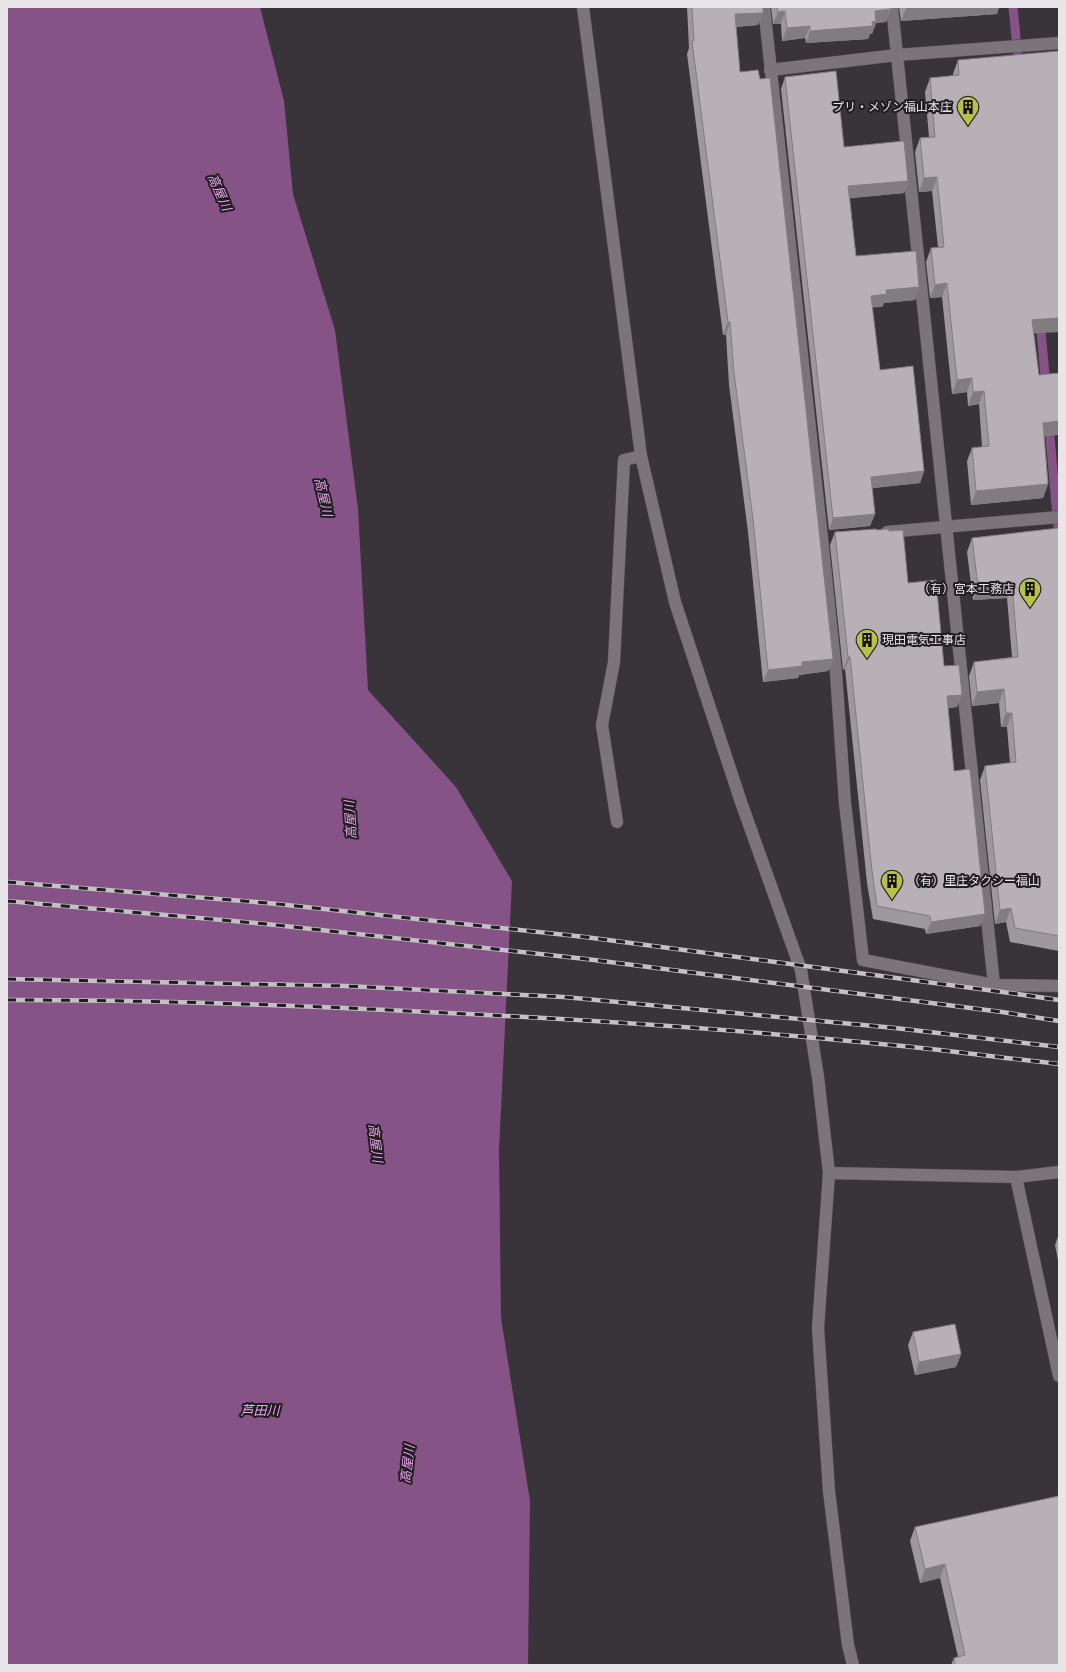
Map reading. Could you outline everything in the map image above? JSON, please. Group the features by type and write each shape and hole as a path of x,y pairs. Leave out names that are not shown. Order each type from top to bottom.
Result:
{"street":[{"path":"583,7 641,456 675,602 741,802 801,970 818,1077 829,1174 818,1328 829,1491 848,1645 853,1665"},
{"path":"764,7 770,70 826,538 845,803 863,960 994,984 1059,986"},
{"path":"892,7 994,984"},
{"path":"770,70 897,55 1059,43"},
{"path":"617,822 602,724 614,662 624,460 641,456"},
{"path":"877,533 1054,517"},
{"path":"829,1174 1016,1177 1059,1172"},
{"path":"1016,1177 1059,1376"}],"water":[{"name":"芦田川","path":"7,7 260,7 284,101 293,194 335,330 358,509 368,690 456,787 512,881 499,1150 501,1318 530,1501 528,1665 7,1665"}],"building":[{"path":"692,7 763,7 763,13 735,14 740,72 758,70 760,79 770,78 833,659 802,662 802,666 768,670 753,519 734,373 730,322 728,322 692,41 694,41"},
{"path":"777,7 891,7 891,9 875,11 876,21 872,22 873,26 810,31 810,26 787,28 785,11 778,12"},
{"path":"1059,51 1059,318 1032,320 1039,375 1059,373 1059,421 1043,423 1048,484 976,491 972,448 989,446 984,391 973,392 972,378 957,380 947,283 935,285 931,248 944,247 937,177 924,178 920,138 935,137 930,78 959,75 958,60"},
{"path":"836,71 844,147 904,141 908,181 848,186 856,256 916,251 919,287 886,290 887,294 871,296 880,370 913,366 924,471 871,477 875,514 833,518 785,77"},
{"path":"1059,528 1059,936 1015,928 1011,908 1000,910 985,766 1016,762 1012,713 1006,713 1004,689 977,692 974,662 1018,657 1012,584 978,586 972,538"},
{"path":"889,529 889,531 903,530 908,583 936,580 944,666 959,665 962,695 947,696 954,771 970,769 985,914 931,922 930,916 877,906 835,532"},
{"path":"955,1324 961,1354 919,1362 913,1332"},
{"path":"1059,1496 1059,1665 955,1665 954,1658 965,1655 945,1564 925,1569 915,1527"}],"waterway":[{"path":"1013,7 1019,67"},
{"path":"1040,321 1046,386"},
{"path":"1049,425 1059,539"}],"railway":[{"path":"7,882 268,903 585,937 1059,1000"},
{"path":"7,901 266,924 586,959 1002,1012 1059,1021"},
{"path":"7,979 346,986 564,997 895,1028 1059,1047"},
{"path":"7,1000 282,1005 558,1019 724,1030 836,1040 933,1049 1059,1064"}],"place":[{"name":"プリ・メゾン福山本庄","path":"968,126"},
{"name":"（有）宮本工務店","path":"1030,608"},
{"name":"現田電気工事店","path":"867,660"},
{"name":"（有）里庄タクシー福山","path":"892,900"}],"water label":[{"name":"高屋川","path":"220,192"},
{"name":"高屋川","path":"324,497"},
{"name":"高屋川","path":"350,820"},
{"name":"高屋川","path":"376,1143"},
{"name":"高屋川","path":"407,1464"}]}
